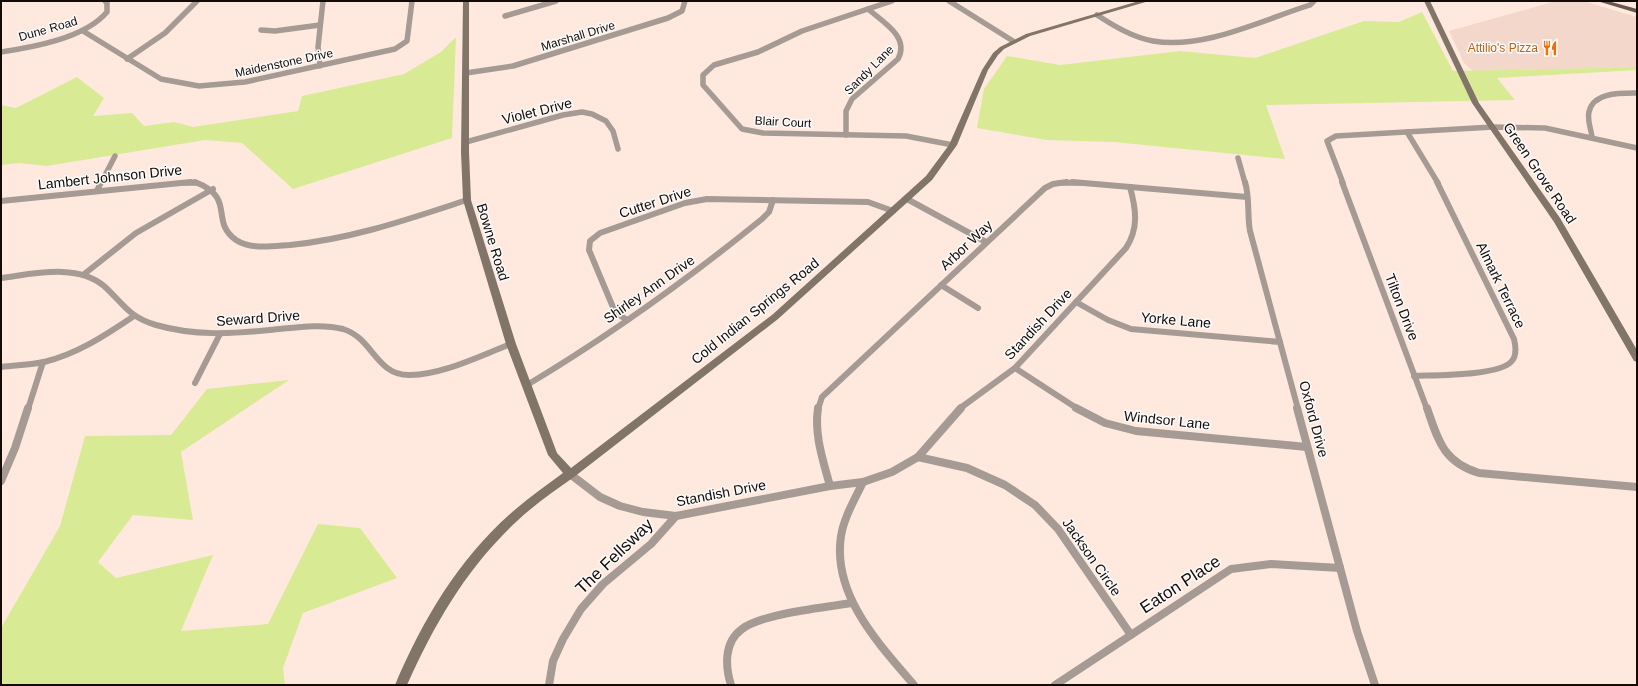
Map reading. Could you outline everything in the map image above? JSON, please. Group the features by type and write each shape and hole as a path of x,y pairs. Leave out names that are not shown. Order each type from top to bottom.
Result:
{"main road":[{"path":"1600,1 1637,11"}],"street":[{"name":"Dune Road","path":"1,52 83,30 98,22 107,12 107,3 105,1"},
{"path":"127,59 156,42 177,24 197,1"},
{"path":"320,66 318,47 322,1"},
{"name":"Maidenstone Drive","path":"83,30 161,79 199,86 245,82 395,49 407,41 412,1"},
{"name":"Bowne Road","path":"466,1 467,200 512,344 553,455 570,474"},
{"path":"505,16 556,1"},
{"name":"Marshall Drive","path":"466,73 513,66 668,18 682,10 685,1"},
{"name":"Blair Court","path":"892,1 802,31 758,52 714,65 706,71 702,77 703,85 732,119 746,131 763,133 906,136 953,145"},
{"path":"949,1 1013,41"},
{"name":"Cold Indian Springs Road","path":"401,685 418,643 431,620 466,567 497,532 541,493 570,474 775,317 907,199 935,172 953,145 990,61 1002,48 1013,41 1146,1"},
{"path":"1097,15 1116,28 1137,37 1162,42 1188,43 1218,36 1310,5 1314,1"},
{"name":"Green Grove Road","path":"1426,1 1466,84 1493,127 1558,220 1637,358"},
{"name":"Sandy Lane","path":"846,135 846,111 852,99 898,59 902,52 902,43 898,36 868,9"},
{"path":"262,30 275,31 320,25"},
{"path":"1592,137 1589,114 1593,103 1597,99 1610,95 1637,93"},
{"name":"Violet Drive","path":"466,142 563,115 582,112 599,116 606,121 613,131 618,149"},
{"name":"Tilton Drive","path":"1637,148 1545,128 1493,127 1336,136 1327,141 1414,376 1443,449 1450,458 1462,467 1479,473 1637,487"},
{"name":"Almark Terrace","path":"1407,132 1444,194 1514,339 1516,352 1514,359 1509,364 1496,370 1414,376"},
{"path":"97,191 116,156"},
{"name":"Oxford Drive","path":"1238,158 1247,197 1247,217 1250,231 1357,631 1375,685"},
{"name":"Lambert Johnson Drive","path":"1,200 188,182 207,185 213,189"},
{"name":"Arbor Way","path":"830,486 816,425 817,409 822,397 1041,191 1053,184 1069,182 1247,197"},
{"name":"Standish Drive","path":"918,457 956,411 1015,368 1126,248 1133,237 1136,218 1130,187"},
{"path":"83,275 136,233 213,189 218,195 224,226 229,234 239,241 263,246 312,243 344,238 467,200"},
{"name":"Cutter Drive","path":"627,320 615,312 589,250 588,244 594,237 691,201 708,199 868,202 893,211"},
{"path":"907,199 986,242"},
{"name":"Shirley Ann Drive","path":"527,385 556,368 627,320 707,263 762,219 769,212 773,200"},
{"name":"Seward Drive","path":"1,278 55,273 83,275 102,284 125,310 134,316 173,330 220,334 321,327 344,329 356,333 366,340 379,363 385,368 395,373 407,375 431,372 512,344"},
{"path":"941,284 978,308"},
{"name":"Yorke Lane","path":"1076,302 1108,320 1131,329 1280,342"},
{"path":"1,367 43,362 88,346 108,335 134,316"},
{"path":"195,383 220,334"},
{"path":"1,481 15,448 43,362"},
{"name":"Windsor Lane","path":"1015,368 1093,417 1118,428 1308,447"},
{"path":"914,685 852,603 843,573 840,554 841,535 850,508 863,482 892,472 918,457"},
{"name":"Jackson Circle","path":"918,457 967,468 1005,485 1034,505 1058,529 1132,635"},
{"name":"Standish Drive","path":"570,474 600,497 620,506 643,512 676,516 830,486 863,482"},
{"name":"The Fellsway","path":"549,685 553,661 563,639 581,609 604,584 651,544 676,516"},
{"name":"Eaton Place","path":"1055,685 1231,569 1245,565 1266,563 1340,568"},
{"path":"731,685 727,676 726,663 728,651 731,643 742,629 768,619 852,603"}],"shaded area":[{"path":"1556,1 1583,1 1637,17 1637,67 1473,71 1464,63 1449,31"}],"green space":[{"path":"1422,12 1453,71 1637,67 1637,70 1497,78 1515,100 1266,105 1285,159 1114,142 1047,140 977,128 984,89 1007,56 1060,65 1180,51 1255,58 1364,21 1399,22"},
{"path":"456,37 452,138 293,189 242,143 205,140 47,166 19,163 1,165 1,105 16,108 77,77 104,98 93,116 132,113 144,126 174,122 193,127 298,111 302,96 404,74 441,52"},
{"path":"289,380 181,452 193,520 133,515 98,562 116,578 213,555 181,631 268,624 318,524 360,528 397,578 303,613 283,668 285,685 1,685 1,628 60,526 85,436 171,435 207,389"}],"place":[{"name":"Attilio's Pizza","path":"1550,48"}]}
